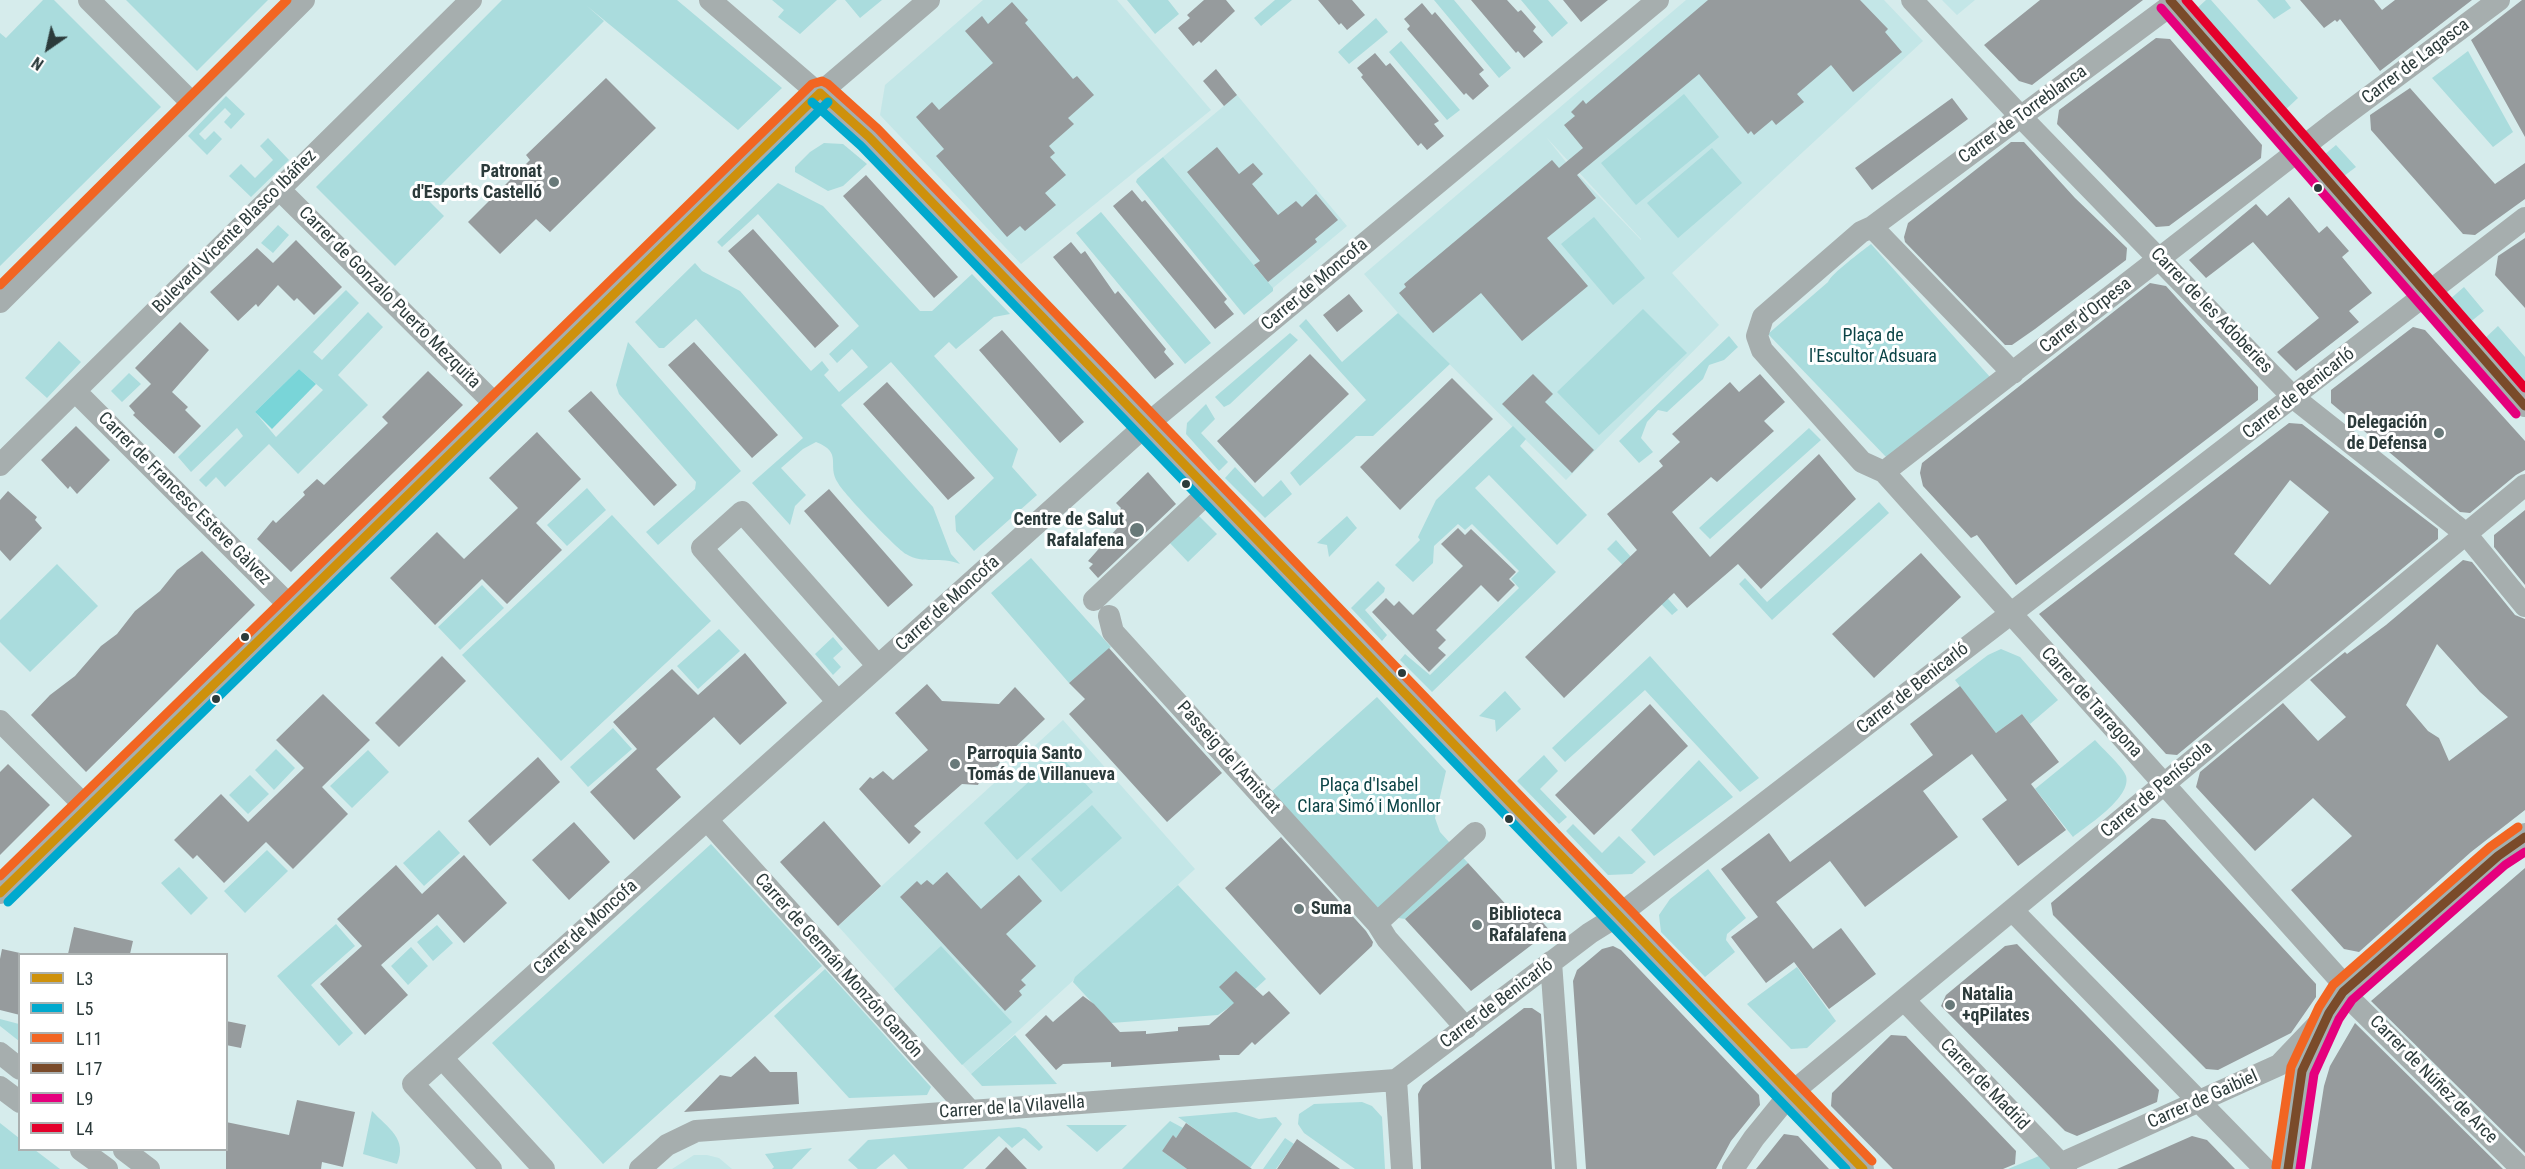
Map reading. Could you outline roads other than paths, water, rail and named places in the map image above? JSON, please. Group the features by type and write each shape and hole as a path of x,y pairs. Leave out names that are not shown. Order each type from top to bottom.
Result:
{"main road":[{"path":"2288,1169 2302,1071 2340,997 2498,856 2525,837"}],"street":[{"path":"89,0 196,107"},
{"path":"0,302 304,0"},
{"name":"Bulevard Vicente Blasco Ibáñez","path":"0,465 471,0"},
{"path":"710,0 869,137 1863,1169"},
{"path":"0,893 820,93 929,0"},
{"name":"Carrer de Moncofa","path":"491,1169 413,1084 1145,426 1658,0"},
{"name":"Carrer de les Adoberies","path":"1912,0 2021,117 2294,398 2466,534 2525,606"},
{"name":"Carrer de Lagasca","path":"2301,149 2499,0"},
{"path":"2174,1 2525,406"},
{"name":"Carrer de Torreblanca","path":"1872,227 2174,1"},
{"name":"Carrer d'Orpesa","path":"2013,373 2301,149"},
{"name":"Carrer de Gonzalo Puerto Mezquita","path":"279,189 498,407"},
{"name":"Carrer de Benicarló","path":"1396,1080 1590,933 1619,915 2428,295 2460,267 2525,218"},
{"path":"1872,227 2013,373 1884,472 1862,462 1762,350 1757,336 1763,317 1861,232 1872,227"},
{"name":"Carrer de Francesc Esteve Gàlvez","path":"75,391 292,608"},
{"name":"Carrer de Tarragona","path":"1884,472 2164,784 2340,997"},
{"name":"Carrer de Peníscola","path":"1733,1169 1754,1138 1790,1094 2525,485"},
{"name":"Passeig de l'Amistat","path":"1197,502 1101,608 1113,632 1377,923 1387,939 1466,1028"},
{"path":"838,702 702,548 742,512 878,666"},
{"path":"0,721 87,808"},
{"name":"Carrer de Germán Monzón Gamón","path":"706,820 970,1111"},
{"path":"1377,923 1475,833"},
{"path":"2012,910 2265,1169"},
{"path":"1551,963 1566,1169"},
{"name":"Carrer de Gaibiel","path":"2063,1166 2279,1065 2340,997"},
{"name":"Carrer de Núñez de Arce","path":"2340,997 2522,1169"},
{"name":"Carrer de Madrid","path":"1904,1000 2063,1166"},
{"path":"0,1053 18,1067"},
{"path":"442,1058 544,1169"},
{"path":"1396,1080 1402,1169"},
{"name":"Carrer de la Vilavella","path":"640,1169 667,1145 696,1131 1396,1080"},
{"path":"0,1087 18,1100"},
{"path":"84,1151 106,1169"},
{"path":"127,1151 150,1169"}],"water":[{"path":"299,369 316,384 272,429 255,412"}],"place":[{"name":"Patronat d'Esports Castelló","path":"554,182"},
{"name":"Delegación de Defensa","path":"2439,433"},
{"name":"Centre de Salut Rafalafena","path":"1137,530"},
{"name":"Parroquia Santo Tomás de Villanueva","path":"955,764"},
{"name":"Suma","path":"1299,909"},
{"name":"Biblioteca Rafalafena","path":"1477,925"},
{"name":"Natalia +qPilates","path":"1950,1005"}],"park label":[{"name":"Plaça de l'Escultor Adsuara","path":"1873,346"},
{"name":"Plaça d'Isabel Clara Simó i Monllor","path":"1369,796"}]}
